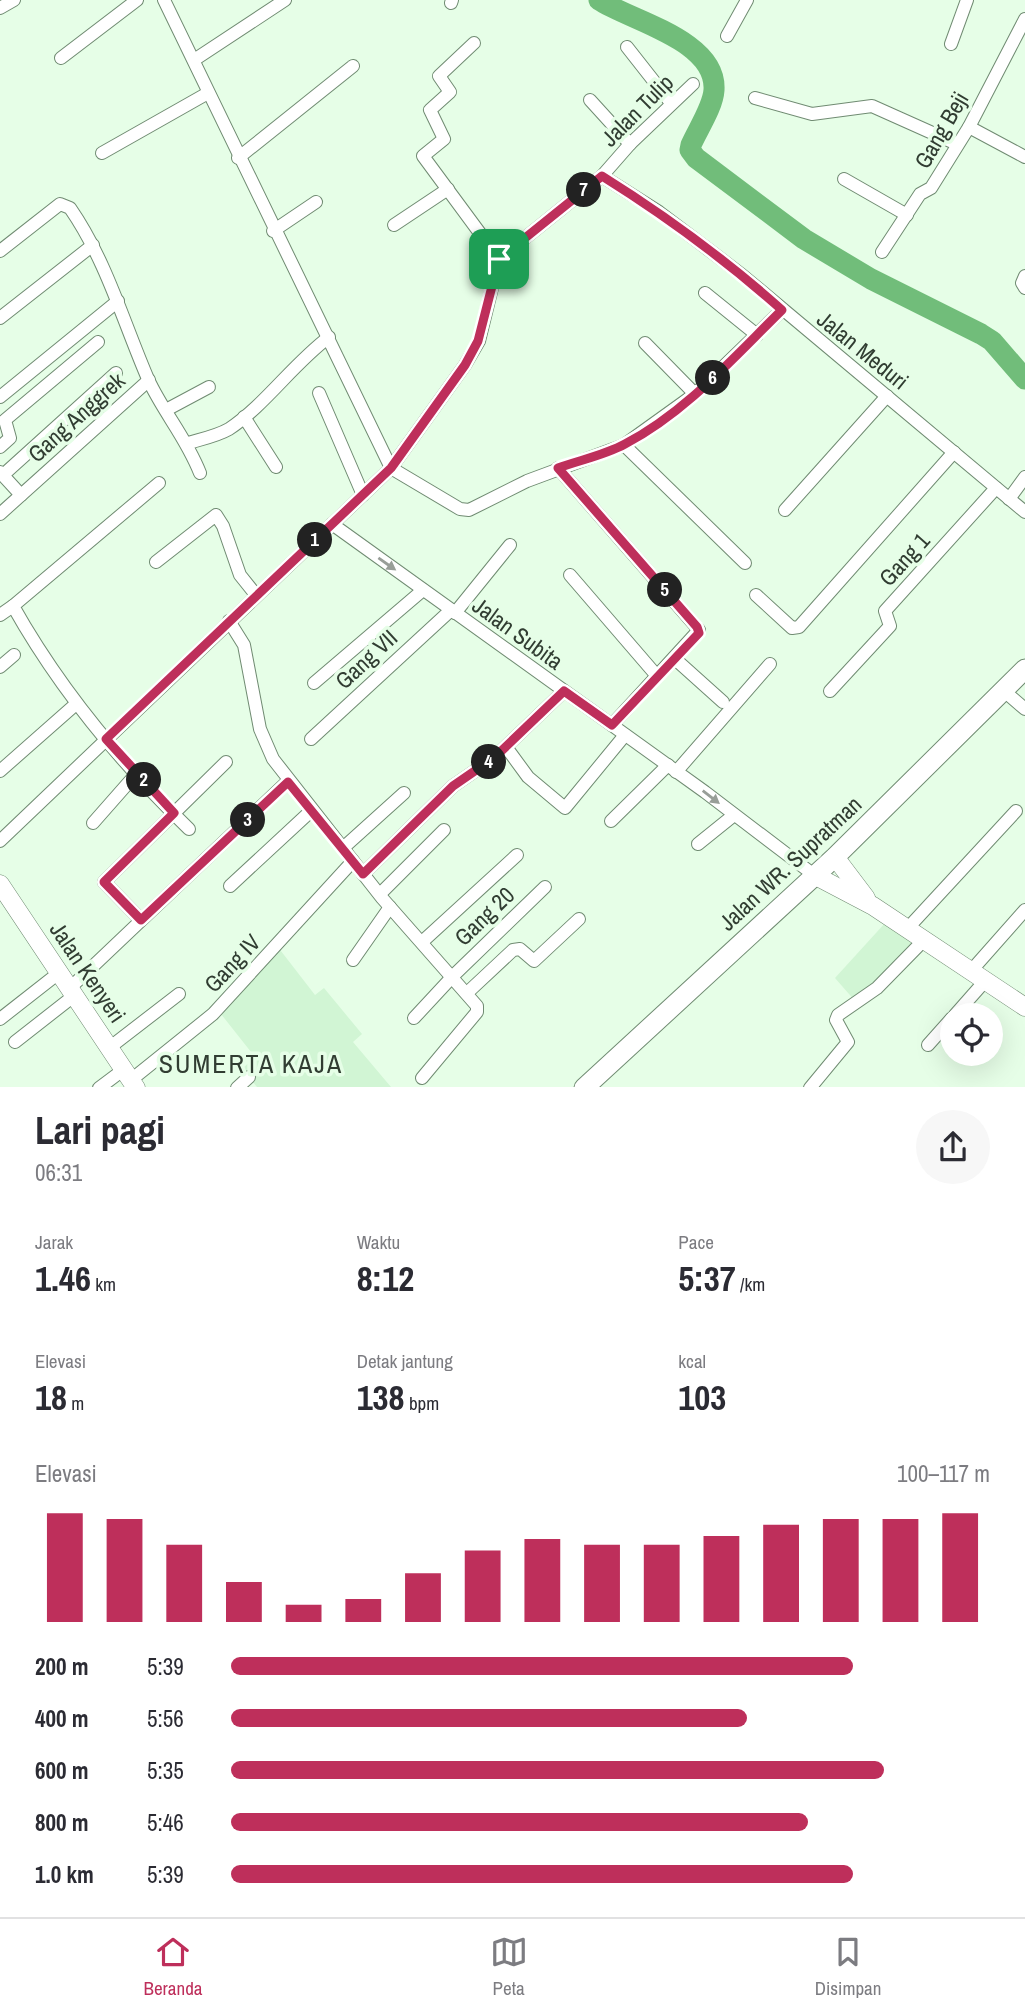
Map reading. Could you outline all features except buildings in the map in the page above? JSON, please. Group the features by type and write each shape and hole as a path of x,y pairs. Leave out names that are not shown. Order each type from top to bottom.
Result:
{"main road":[{"name":"Jalan WR. Supratman","path":"584,1087 835,857 1025,669"}],"street":[{"path":"0,8 14,0"},
{"path":"61,58 137,0"},
{"path":"163,0 391,468 467,511 558,468 624,445 695,394 782,310"},
{"path":"194,60 285,0"},
{"path":"727,36 747,0"},
{"path":"951,44 967,0"},
{"name":"Gang Beji","path":"882,252 920,194 931,188 970,127 1025,19"},
{"path":"0,841 391,468 465,365 478,341 499,259 423,156 444,139 430,110 450,92 439,76 474,43"},
{"path":"627,47 671,103"},
{"path":"238,158 353,66"},
{"name":"Jalan Tulip","path":"499,259 602,176 630,144 693,84"},
{"path":"102,153 208,93"},
{"path":"755,99 809,114 872,106 957,144"},
{"path":"590,100 630,144"},
{"path":"970,127 1025,157"},
{"name":"Jalan Meduri","path":"602,176 660,212 742,275 1025,512"},
{"path":"844,179 906,215"},
{"path":"394,225 448,189"},
{"path":"273,230 316,202"},
{"path":"0,251 64,204 70,208 93,245 149,380 188,443 200,473"},
{"path":"0,318 93,245"},
{"path":"1025,276 1022,284 1025,288"},
{"path":"705,293 757,335"},
{"path":"0,397 118,301"},
{"path":"188,443 219,433 244,417 289,370 329,337"},
{"path":"0,447 10,438 5,420 98,342"},
{"path":"645,343 695,394"},
{"path":"21,495 2,473 116,373"},
{"name":"Gang Anggrek","path":"0,514 149,380"},
{"path":"166,410 209,387"},
{"path":"319,393 363,495"},
{"path":"785,510 887,396"},
{"path":"244,417 276,467"},
{"path":"624,445 745,563"},
{"path":"756,595 792,628 799,627 954,453"},
{"path":"558,468 697,627 699,633 612,725"},
{"path":"1009,499 1025,477"},
{"path":"0,615 159,482"},
{"name":"Gang 1","path":"830,691 890,626 885,611 996,488"},
{"path":"156,562 216,515 223,526 240,575 256,595"},
{"name":"Jalan Subita","path":"331,524 612,725 814,875"},
{"name":"Gang VII","path":"311,739 453,612 510,545"},
{"path":"570,575 657,676"},
{"path":"314,683 423,590"},
{"path":"13,606 32,642 76,704 189,829"},
{"path":"229,621 244,645 260,729 288,782 390,907 467,993 477,1012 422,1077"},
{"path":"0,667 14,655"},
{"path":"674,658 723,702"},
{"path":"611,821 672,769 770,664"},
{"path":"1003,690 1025,709"},
{"path":"363,874 453,786 506,747 564,691"},
{"path":"0,771 76,704"},
{"path":"506,747 528,777 559,806 566,807 625,735"},
{"path":"141,920 104,882 226,762"},
{"path":"93,823 137,773"},
{"path":"15,1042 57,1008 141,920 288,782"},
{"path":"343,848 404,793"},
{"path":"230,886 312,810"},
{"path":"907,929 1017,811"},
{"path":"698,844 734,815"},
{"path":"380,894 444,831"},
{"path":"422,942 517,855"},
{"path":"835,857 873,906"},
{"name":"Gang IV","path":"99,1087 130,1079 213,1014 353,861"},
{"path":"814,875 873,906 1025,1007"},
{"name":"Jalan Kenyeri","path":"0,884 130,1079"},
{"name":"Gang 20","path":"414,1018 453,976 545,887"},
{"path":"353,960 390,907"},
{"path":"962,1003 1025,910"},
{"path":"467,993 513,950 520,949 534,961 579,919"},
{"path":"810,1087 848,1042 836,1020 838,1016 877,988 924,940"},
{"path":"0,1019 60,972"},
{"path":"109,1048 179,994"},
{"path":"928,1045 940,1032"},
{"path":"237,1087 249,1077"}],"shaded area":[{"path":"886,922 914,943 856,1002 835,978"},
{"path":"274,942 315,995 324,988 362,1034 353,1042 391,1087 257,1087 242,1069 255,1057 217,1009"}],"waterway":[{"path":"599,0 670,34 702,58 711,73 714,90 708,111 691,145 690,150 696,158 804,239 871,279 992,341 1025,379"}],"district":[{"name":"SUMERTA KAJA","path":"251,1063"}],"route":[{"path":"602,176 660,212 742,275 782,310 734,359 664,418 624,445 558,468 697,627 699,633 612,725 564,691 495,757 453,786 431,806 363,874 288,782 141,920 104,882 174,813 106,739 391,468 465,365 478,341 499,259 602,176"}]}
